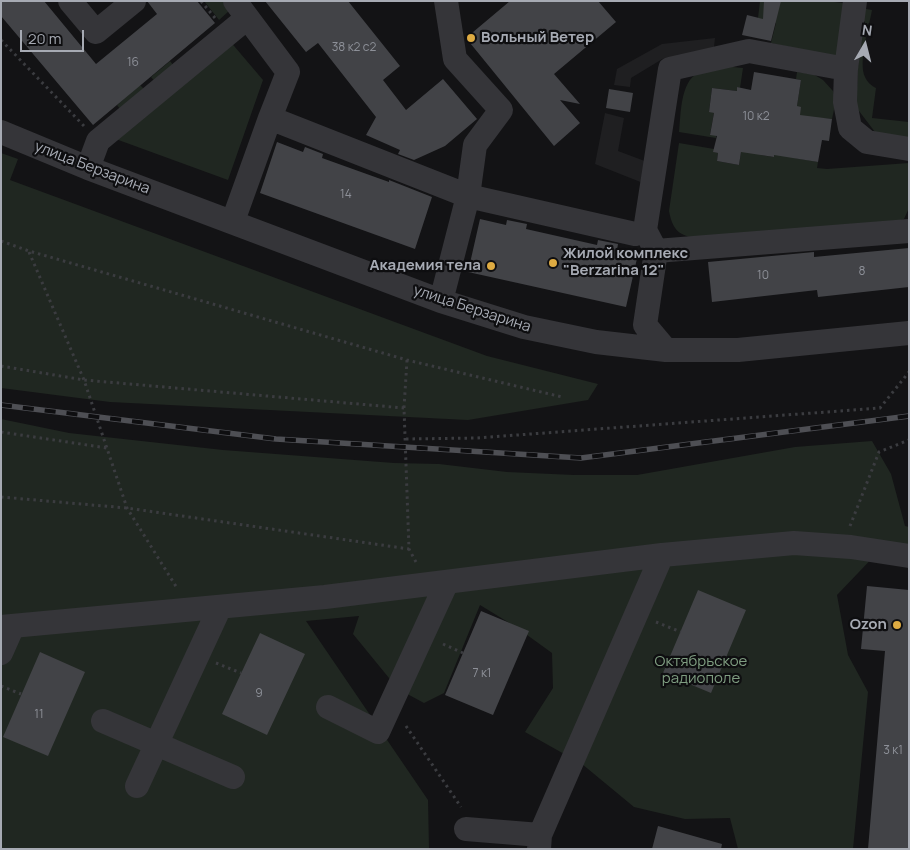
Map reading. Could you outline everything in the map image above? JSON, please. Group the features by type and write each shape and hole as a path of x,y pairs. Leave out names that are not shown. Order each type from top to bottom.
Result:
{"street":[{"path":"70,1 96,32 134,1"},
{"path":"441,301 468,196 475,145 501,110 455,59 446,1"},
{"path":"855,1 846,69 845,102 850,128 867,142 909,149"},
{"path":"88,168 98,141 241,10 288,72 233,221"},
{"path":"666,350 645,325 656,251 645,230 670,68 749,51 846,69"},
{"path":"270,118 468,196 635,234 645,230"},
{"name":"улица Берзарина","path":"1,132 88,168 233,221 441,301 524,327 596,342 666,350 738,350 909,333"},
{"path":"656,251 909,231"},
{"path":"1,653 7,627 325,597 662,555 794,542 909,556"},
{"path":"466,829 540,842 662,555"},
{"path":"328,707 378,732 391,705 438,583"},
{"path":"138,786 220,607"},
{"path":"103,721 233,777"}],"path":[{"path":"1,40 98,141"},
{"path":"1,242 408,360 562,397"},
{"path":"29,251 84,380 127,508 190,610"},
{"path":"408,360 404,408 409,549 438,583"},
{"path":"1,366 84,380 404,408"},
{"path":"406,439 477,438 880,408 909,372"},
{"path":"1,432 107,448"},
{"path":"843,547 843,542 878,452 909,440"},
{"path":"1,497 127,508 409,549"},
{"path":"1,686 21,694"},
{"path":"391,705 466,815 466,829"}],"shaded area":[{"path":"715,38 713,56 664,58 631,78 630,87 614,85 617,69 662,44"},
{"path":"605,113 624,118 618,151 650,163 643,183 595,164"}],"green space":[{"path":"204,1 226,1 229,11 219,20"},
{"path":"760,1 827,1 850,4 843,49 834,57 771,43 776,23 758,18"},
{"path":"861,8 872,10 865,44 863,71 866,79 876,88 872,118 909,122 909,141 878,136 856,107"},
{"path":"229,40 263,80 228,180 113,138"},
{"path":"170,61 177,70 158,85 151,77"},
{"path":"722,66 743,68 740,88 737,87 737,91 712,88 709,111 714,113 710,134 716,135 716,138 679,132 682,100 692,77 698,73"},
{"path":"797,72 813,74 823,80 833,91 836,100 832,119 819,118 799,122 797,106 801,80 796,79"},
{"path":"140,85 149,94 120,109 117,105"},
{"path":"679,143 714,149 714,152 718,153 717,161 739,165 742,146 761,149 761,155 773,157 775,150 795,158 818,162 817,168 827,169 909,163 909,208 904,219 892,223 686,236 678,231 669,211"},
{"path":"1,153 18,159 10,180 487,356 598,384 588,400 468,420 110,402 1,388"},
{"name":"Октябрьское радиополе","path":"1,419 69,433 223,450 394,463 439,464 507,472 574,475 637,475 795,447 872,441 891,474 905,526 909,527 909,560 880,550 837,595 848,655 868,692 853,849 738,849 730,818 685,819 634,807 582,764 525,732 553,688 552,653 516,627 480,605 444,693 424,703 398,689 353,634 359,616 306,621 428,800 429,849 1,849"}],"building":[{"path":"1,1 44,1 96,64 157,14 147,1 197,1 215,23 93,125 1,16"},
{"path":"265,1 348,1 400,66 383,80 406,110 443,79 477,119 445,146 414,160 398,154 400,150 366,135 376,117 318,43 306,52"},
{"path":"510,1 598,1 616,22 554,74 580,104 560,100 580,123 554,146 466,38"},
{"path":"764,1 781,1 771,41 742,35 747,15 763,19"},
{"path":"754,72 801,80 797,106 801,107 800,115 832,119 829,141 822,140 818,162 741,152 739,165 717,161 718,153 713,152 717,136 710,135 714,113 709,112 712,88 737,91 737,87 751,90"},
{"path":"609,89 633,93 630,112 606,108"},
{"path":"277,142 303,152 305,147 323,154 322,158 389,182 389,180 432,197 415,249 260,193"},
{"name":"Жилой комплекс \"Berzarina 12\"","path":"480,219 506,225 507,220 527,224 526,229 597,245 598,240 618,244 617,250 638,254 626,307 468,272"},
{"path":"909,248 909,287 818,297 817,290 712,302 708,262 814,252 814,257"},
{"path":"867,586 909,590 909,849 868,849 885,651 861,649"},
{"path":"698,590 746,610 711,693 663,673"},
{"path":"481,611 529,631 493,715 445,695"},
{"path":"260,633 305,654 267,735 222,714"},
{"path":"40,652 85,672 48,756 3,737"},
{"path":"658,826 722,844 721,849 652,849"}],"railway":[{"path":"1,405 276,439 581,458 909,416"}],"place":[{"name":"Вольный Ветер","path":"471,38"},
{"name":"Жилой комплекс \"Berzarina 12\"","path":"553,263"},
{"name":"Академия тела","path":"491,266"},
{"name":"Ozon","path":"897,625"}]}
